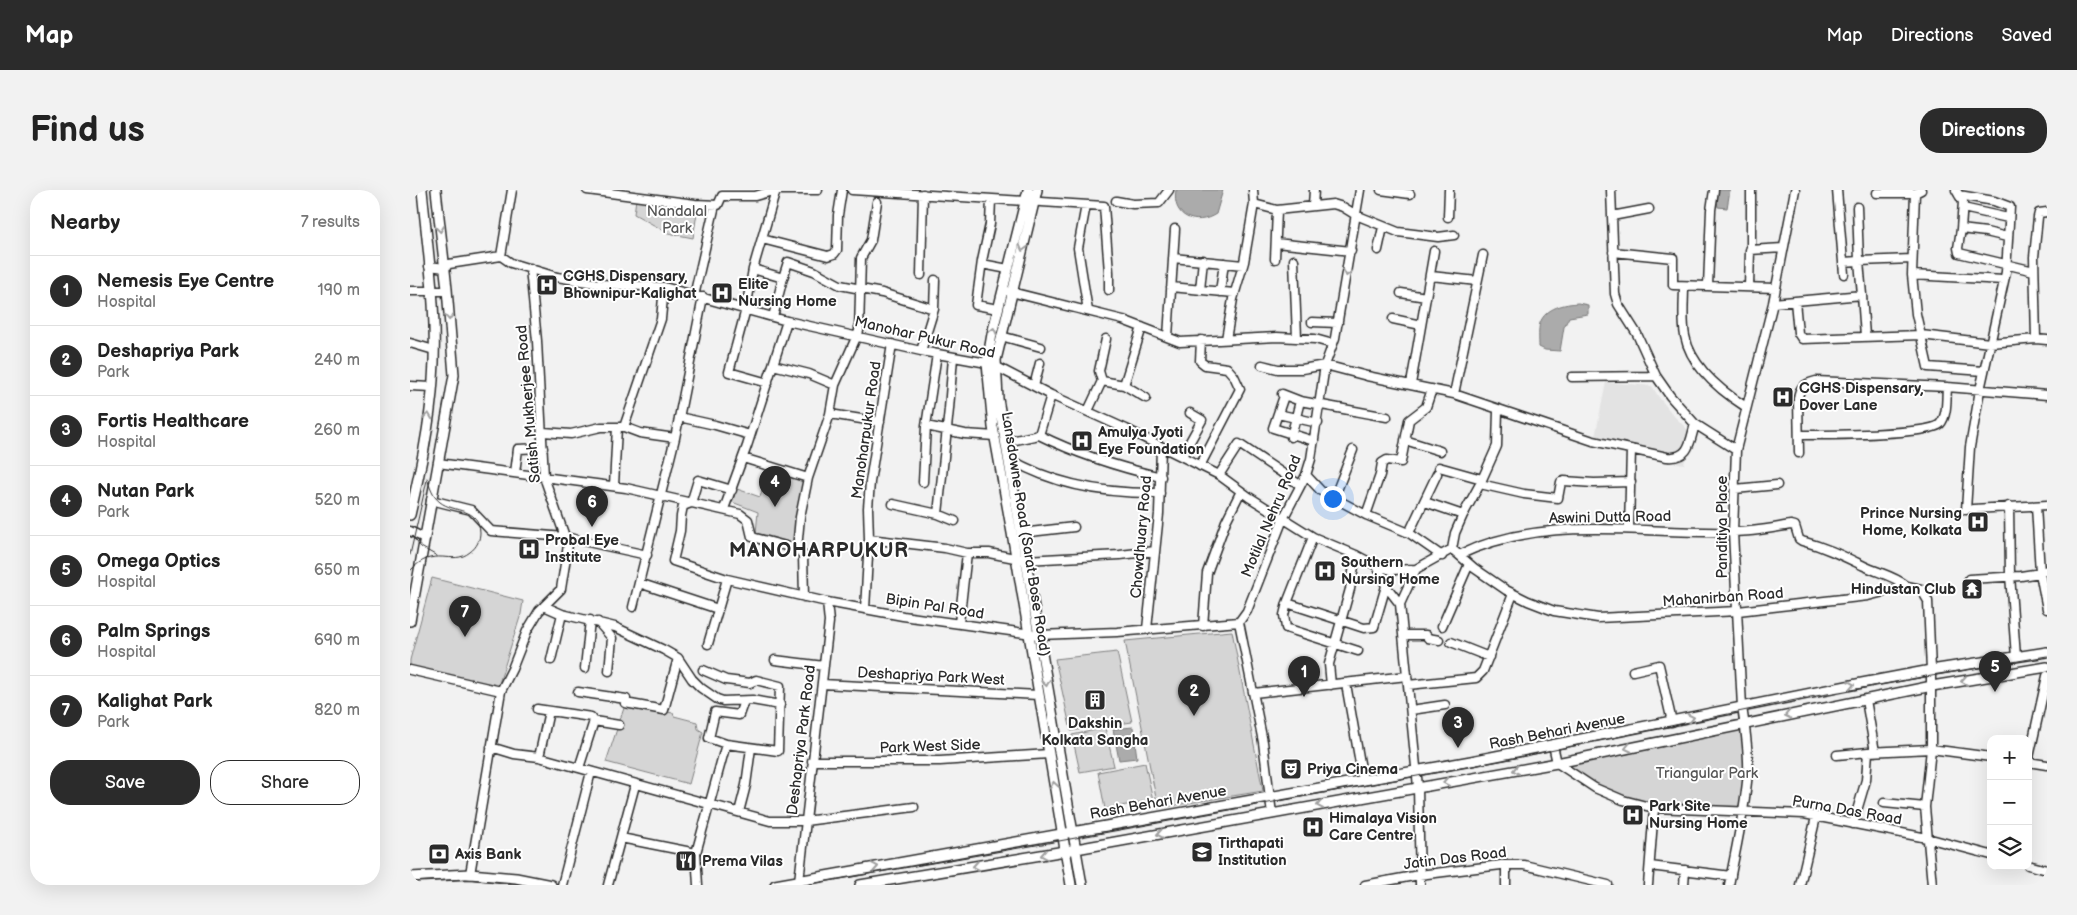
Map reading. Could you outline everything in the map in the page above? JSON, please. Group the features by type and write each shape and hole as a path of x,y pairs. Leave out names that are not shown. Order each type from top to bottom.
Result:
{"main road":[{"path":"410,515 432,387 434,350 432,291 422,190"},
{"path":"410,621 454,375 436,190"},
{"name":"Lansdowne Road (Sarat Bose Road)","path":"1028,190 1030,200 1007,291 998,309 987,364 995,436 1038,635 1082,885"},
{"path":"1030,200 1037,190"},
{"name":"Lansdowne Road (Sarat Bose Road)","path":"1030,200 1008,269 1007,291 996,360 998,399 1021,533 1021,560 1028,634 1071,885"},
{"name":"Rash Behari Avenue","path":"775,885 1416,771 1931,670 2047,652"},
{"name":"Rash Behari Avenue","path":"860,885 1065,851 1557,763 1932,686 2047,667"},
{"path":"903,862 906,878"},
{"path":"410,877 470,874 516,878 551,885"}],"street":[{"path":"430,266 444,268 449,264 501,256 512,190"},
{"path":"587,190 715,205 718,205 723,193 815,190"},
{"path":"768,383 729,372 746,309 753,269 776,190"},
{"path":"762,238 828,256 834,254 837,250 838,242 838,216 842,190"},
{"path":"852,190 877,190 1104,206 1109,272 1108,290"},
{"path":"1116,201 1153,205 1159,203 1169,190"},
{"path":"1226,339 1234,293 1243,265 1254,204 1253,190"},
{"path":"1313,206 1314,190"},
{"name":"Motilal Nehru Road","path":"1240,622 1247,611 1283,519 1306,475 1318,423 1325,365 1334,344 1338,323 1360,190"},
{"path":"1381,190 1410,194"},
{"path":"1448,217 1450,190"},
{"path":"1611,190 1615,294 1618,304 1637,334 1656,376 1670,396 1695,424 1736,450"},
{"path":"1708,286 1711,210 1714,190"},
{"path":"1749,287 1752,248 1751,190"},
{"name":"Panditiya Place","path":"1729,885 1743,811 1748,770 1742,707 1733,532 1736,450 1773,302 1795,190"},
{"path":"1837,190 1844,274"},
{"path":"1877,193 1918,192 1912,275 1928,367 1984,371"},
{"path":"1957,193 1963,202 1964,208 1958,248 1959,253 2034,271"},
{"path":"1957,193 1994,201 2010,207 2004,280 1968,456 1970,509 2047,505"},
{"path":"921,275 923,194"},
{"path":"991,199 990,224 976,305 998,309"},
{"path":"797,549 808,478 830,414 835,384 857,336 860,316 861,257 871,240 877,202"},
{"path":"1254,204 1277,210 1313,206 1338,206 1383,227 1416,235 1438,237 1454,235"},
{"path":"694,296 715,205"},
{"path":"1086,205 1078,248 1088,311"},
{"path":"1857,207 1865,336"},
{"path":"1964,208 2008,218"},
{"path":"1612,216 1649,209"},
{"path":"1275,259 1277,210"},
{"path":"2036,339 2034,271 2038,217 2039,214 2047,212"},
{"path":"1378,250 1383,227"},
{"path":"1168,337 1175,229"},
{"path":"1961,230 1986,232 2007,237"},
{"path":"1276,243 1351,251"},
{"path":"1752,248 1784,248"},
{"path":"1411,384 1434,252"},
{"path":"1613,252 1673,258 1673,285 1776,288"},
{"path":"1454,394 1483,255"},
{"name":"Manohar Pukur Road","path":"501,256 512,263 553,276 579,281 664,287 787,321 997,367 1051,395 1220,475 1283,519 1313,537 1356,554 1376,566"},
{"path":"1173,258 1243,265"},
{"path":"1843,262 1912,259"},
{"path":"1200,290 1202,260"},
{"path":"1294,260 1297,338"},
{"path":"773,317 788,262 814,271 840,285 882,293 934,309"},
{"path":"1220,292 1224,263"},
{"path":"982,264 1008,269"},
{"name":"Satish Mukherjee Road","path":"470,874 501,691 527,631 544,606 561,589 568,546 544,477 537,341 530,268"},
{"path":"753,269 783,278"},
{"path":"1912,275 2004,280"},
{"path":"1431,276 1477,282"},
{"path":"921,351 934,309 935,280"},
{"path":"1684,286 1685,337 1692,354 1715,384 1727,395 1746,407"},
{"path":"614,486 621,427 661,319 664,287"},
{"path":"1171,287 1234,293"},
{"path":"410,291 447,291"},
{"path":"1007,291 1124,320 1180,342 1258,337 1315,339 1334,344"},
{"path":"1401,292 1426,297"},
{"path":"1773,302 1862,295"},
{"path":"633,607 675,438 703,298"},
{"path":"1795,301 1798,333 1802,339 1921,335 1990,343 2036,339 2047,340"},
{"path":"1393,319 1421,325"},
{"path":"724,509 743,458 787,321"},
{"path":"1312,322 1338,323"},
{"path":"1124,386 1142,327"},
{"path":"1001,336 1041,347"},
{"path":"1088,411 1102,380 1099,371 1106,339"},
{"path":"1200,466 1240,389 1234,376 1227,368 1206,365 1200,361 1201,340"},
{"path":"410,343 434,350"},
{"name":"Manoharpukur Road","path":"864,609 870,539 868,508 870,482 892,344"},
{"path":"924,482 926,426 936,354"},
{"path":"938,514 953,357"},
{"path":"1034,386 1040,363"},
{"path":"773,365 809,374 835,384"},
{"path":"1262,366 1278,369 1302,369 1325,365 1367,376 1411,384 1454,394 1593,441 1676,458 1682,455 1688,448 1695,424"},
{"path":"1572,378 1656,376"},
{"path":"1102,380 1124,386 1146,398"},
{"path":"1799,453 1799,391 1806,383 1816,381 1947,387 2047,395"},
{"path":"410,386 432,387"},
{"path":"1800,435 1902,431 1938,426 1944,420 1947,387"},
{"path":"1366,515 1380,475 1382,462 1387,460 1401,462 1409,420 1426,407 1432,389"},
{"path":"1039,435 1051,395"},
{"path":"1314,441 1292,436 1273,428 1283,395 1300,401 1387,418"},
{"path":"1292,436 1300,401"},
{"path":"1455,552 1455,533 1497,446 1498,410"},
{"path":"1182,456 1202,420 1190,413"},
{"path":"830,414 880,422"},
{"path":"1278,414 1318,423"},
{"path":"679,417 750,435"},
{"path":"926,426 965,434 995,436"},
{"path":"543,432 571,434 601,427 621,427 640,433 675,438"},
{"path":"1006,442 1039,435 1063,447 1102,462 1160,477"},
{"path":"1405,440 1440,451"},
{"path":"1220,475 1239,444 1300,485"},
{"name":"Chowdhuary Road","path":"1147,629 1160,493 1161,447"},
{"path":"515,473 518,449 543,448"},
{"path":"1630,529 1631,449"},
{"path":"1334,498 1353,450"},
{"path":"743,458 808,478"},
{"path":"1008,458 1036,473 1062,481 1131,494 1160,493"},
{"path":"438,463 614,486 724,509 745,517 750,523 752,537 797,549 803,555 804,597"},
{"path":"1409,532 1425,502 1438,470 1524,494 1558,498 1563,481 1594,483 1631,482"},
{"path":"1306,475 1321,491 1366,515 1409,532 1442,556"},
{"path":"691,503 698,480 732,490"},
{"path":"1735,490 1776,486"},
{"path":"1203,626 1207,573 1226,521 1241,490"},
{"path":"431,500 471,510 491,531 565,537 647,555"},
{"path":"1425,502 1463,515"},
{"name":"Bipin Pal Road","path":"691,503 683,506 680,516 680,531 673,561 727,579 827,602 1038,635"},
{"path":"892,504 938,514 954,521"},
{"path":"2009,506 2010,575 2016,657"},
{"path":"2036,506 2047,609"},
{"name":"Aswini Dutta Road","path":"1416,569 1442,556 1455,552 1548,531 1630,529 1733,532 1793,525 1802,541 1827,548 1900,581 1907,586"},
{"path":"1021,533 1074,527"},
{"path":"410,531 424,538"},
{"path":"1313,537 1287,603 1284,615 1286,628 1358,651"},
{"path":"870,539 945,548 967,553 989,553 1021,560 1120,555 1155,551"},
{"name":"Mahanirban Road","path":"1455,552 1469,564 1513,594 1554,611 1598,618 1738,611 1868,596 1907,586"},
{"path":"959,623 967,553"},
{"path":"1331,685 1329,664 1356,554"},
{"path":"1442,626 1469,564"},
{"path":"1376,566 1391,570 1416,569 1400,604"},
{"path":"1376,566 1386,586 1400,604 1418,787 1420,885"},
{"path":"1969,579 2044,571"},
{"path":"708,644 727,579"},
{"path":"639,583 718,609"},
{"path":"1287,603 1364,628 1374,627 1386,586"},
{"path":"1907,586 1920,589 1924,592 1928,601 1932,686 1930,749 1925,807 1932,885"},
{"path":"1408,685 1476,678 1483,671 1513,594"},
{"name":"Deshapriya Park Road","path":"799,881 829,622 827,602"},
{"path":"544,606 562,614 615,627 678,658 692,679 717,699 780,705"},
{"path":"551,660 562,614"},
{"path":"585,668 594,622"},
{"path":"594,622 612,638 609,671"},
{"path":"1038,635 1203,626 1240,622 1254,693 1272,814"},
{"path":"1404,635 1426,635 1428,638 1439,640"},
{"path":"1452,642 1489,657"},
{"path":"578,692 626,699 625,703 664,710 678,658"},
{"path":"775,660 824,666"},
{"path":"1633,671 1659,665 1672,722"},
{"path":"410,670 501,691"},
{"path":"703,670 726,680 750,683 756,680 780,686 778,751 726,744 709,738 716,712 739,715 744,701"},
{"path":"1254,693 1407,676"},
{"path":"2032,744 2047,676"},
{"name":"Deshapriya Park West","path":"822,684 1038,695"},
{"path":"1346,684 1363,780"},
{"path":"1853,824 1866,780 1871,752 1866,700"},
{"path":"1411,710 1445,705"},
{"path":"537,709 591,718 594,721 618,725"},
{"path":"539,757 549,711"},
{"path":"579,768 594,721"},
{"path":"698,885 696,853 726,744"},
{"path":"1553,745 1557,763"},
{"path":"491,747 514,754 539,757 770,821 805,821 914,807"},
{"path":"739,812 746,785 751,748"},
{"path":"1836,755 1930,749 1987,756"},
{"name":"Park West Side","path":"812,762 940,761 1049,754"},
{"name":"Purna Das Road","path":"1557,763 1595,788 1623,800 1654,808 1743,811 1816,817 1927,838 1987,854"},
{"path":"2032,763 2047,765"},
{"path":"562,885 591,772"},
{"path":"608,885 636,785"},
{"path":"1884,803 1925,807"},
{"path":"1648,885 1654,808"},
{"path":"1800,885 1816,817"},
{"path":"621,838 696,853"},
{"path":"1506,865 1506,885"},
{"name":"Jatin Das Road","path":"1365,885 1419,875 1506,865 1524,865 1608,885"},
{"path":"1650,866 1731,876"},
{"path":"2032,866 2047,870"},
{"path":"1684,885 1685,870"}],"shaded area":[{"path":"1176,190 1223,190 1216,214 1201,220 1187,217 1181,213 1175,199"},
{"path":"1715,190 1730,190 1727,208 1718,207"},
{"path":"1578,303 1588,305 1588,314 1569,317 1564,327 1560,351 1545,350 1539,347 1539,325 1547,313 1556,307"},
{"path":"1606,382 1652,386 1674,416 1693,435 1684,464 1593,447"},
{"path":"1133,727 1137,758 1119,760 1113,729"}],"green space":[{"name":"Nandalal Park","path":"636,199 698,207 693,238 668,233 634,214"},
{"path":"769,469 808,476 805,512 797,551 755,543 758,512 732,502 737,489 760,497"},
{"path":"432,578 523,601 521,614 496,693 410,672 410,660"},
{"path":"1232,631 1263,791 1158,808 1125,641"},
{"path":"1117,652 1132,722 1071,731 1055,659"},
{"path":"625,705 673,713 674,716 697,722 698,729 703,732 689,784 606,762"},
{"path":"1105,728 1114,766 1080,772 1072,735"},
{"name":"Triangular Park","path":"1749,728 1742,809 1667,807 1638,802 1608,791 1564,765 1622,755"},
{"path":"1145,763 1153,800 1105,809 1098,772"}],"tram line":[{"path":"410,571 427,559 463,556 475,548 479,538 479,524 475,518 471,514 437,500 427,478"},
{"path":"410,555 427,480"},
{"path":"412,536 421,547 437,556"},
{"path":"805,885 1511,759 1810,697 2047,656"},
{"path":"410,882 466,879 524,885"}],"place":[{"name":"CGHS Dispensary, Bhownipur-Kalighat","path":"547,285"},
{"name":"Elite Nursing Home","path":"722,293"},
{"name":"CGHS Dispensary, Dover Lane","path":"1783,397"},
{"name":"Amulya Jyoti Eye Foundation","path":"1082,441"},
{"name":"Nutan Park","path":"775,507"},
{"name":"Prince Nursing Home, Kolkata","path":"1978,522"},
{"name":"Palm Springs","path":"592,527"},
{"name":"Probal Eye Institute","path":"529,549"},
{"name":"Southern Nursing Home","path":"1325,571"},
{"name":"Hindustan Club","path":"1972,589"},
{"name":"Kalighat Park","path":"465,637"},
{"name":"Omega Optics","path":"1995,692"},
{"name":"Nemesis Eye Centre","path":"1304,697"},
{"name":"Dakshin Kolkata Sangha","path":"1095,700"},
{"name":"Deshapriya Park","path":"1194,716"},
{"name":"Fortis Healthcare","path":"1458,748"},
{"name":"Priya Cinema","path":"1291,769"},
{"name":"Park Site Nursing Home","path":"1633,815"},
{"name":"Himalaya Vision Care Centre","path":"1313,827"},
{"name":"Tirthapati Institution","path":"1202,852"},
{"name":"Axis Bank","path":"439,854"},
{"name":"Prema Vilas","path":"686,861"}],"district":[{"name":"MANOHARPUKUR","path":"819,550"}]}
